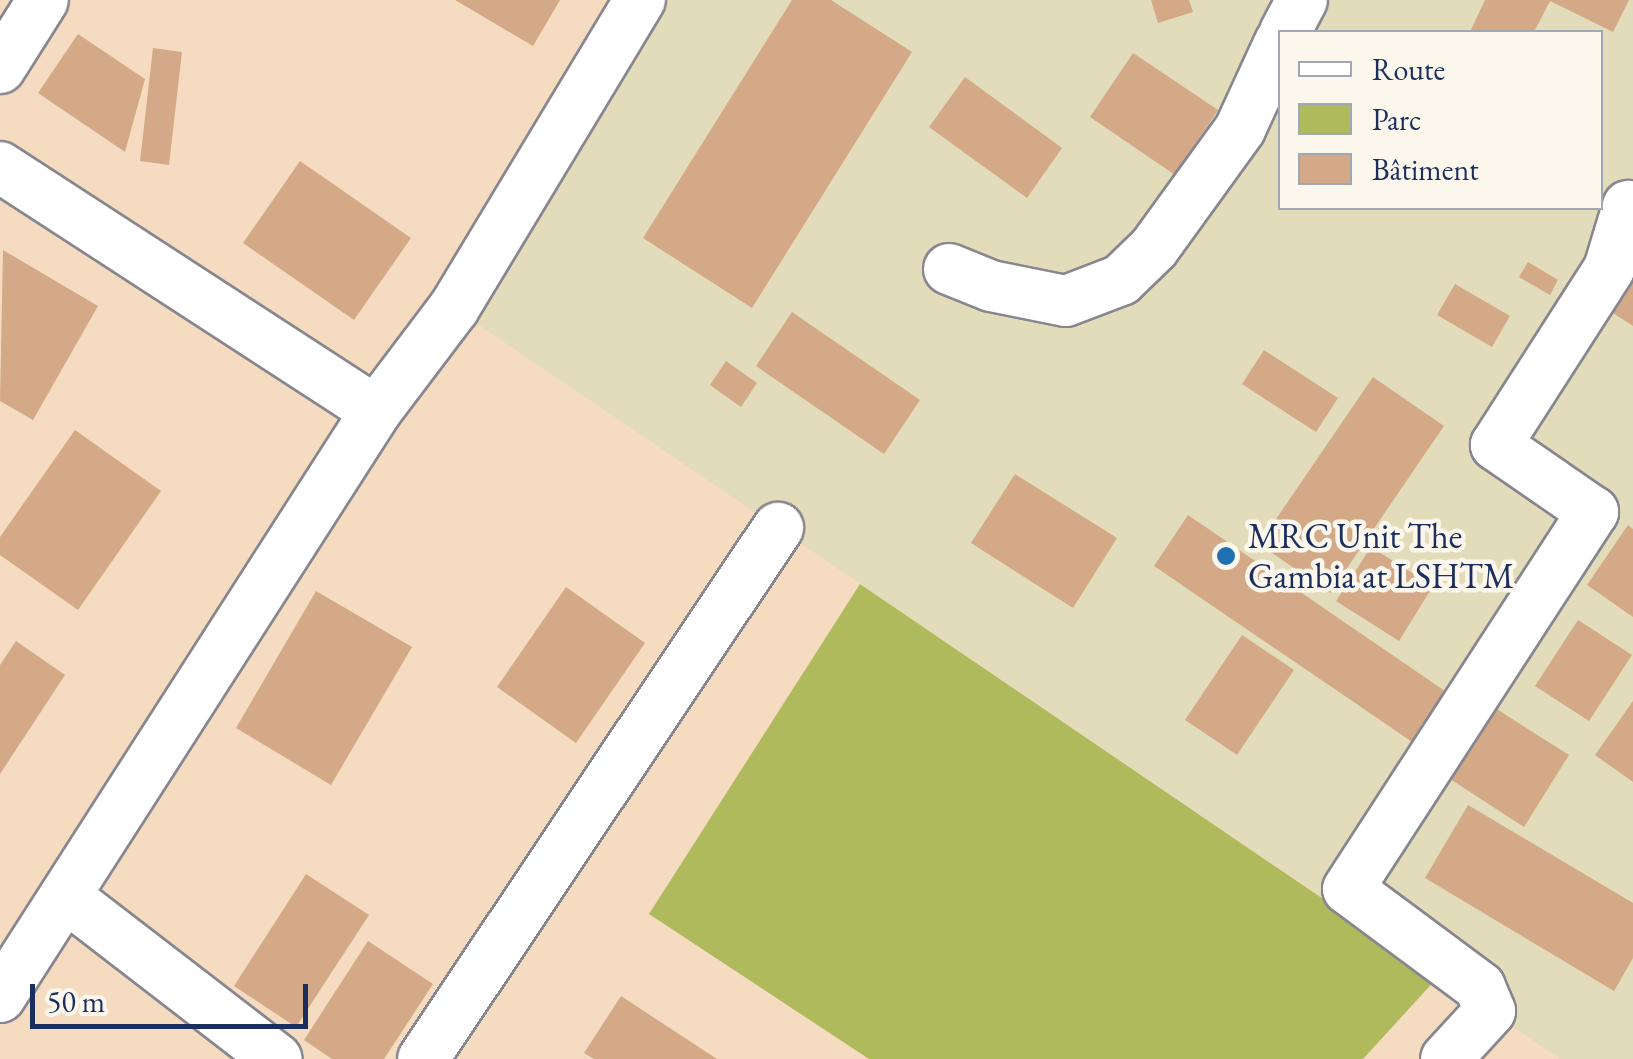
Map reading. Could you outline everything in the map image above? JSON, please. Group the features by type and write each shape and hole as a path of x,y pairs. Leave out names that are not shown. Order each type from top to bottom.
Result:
{"street":[{"path":"0,68 43,0"},
{"path":"0,997 376,412 454,308 640,0"},
{"path":"949,270 991,286 1066,301 1120,280 1154,248 1240,129 1278,55"},
{"path":"0,167 376,412"},
{"path":"1446,1059 1490,1011 1480,987 1348,889 1593,512 1496,444 1609,269 1620,203"},
{"path":"424,1059 778,528"},
{"path":"65,896 277,1059"}],"shaded area":[{"name":"MRC Unit The Gambia at LSHTM","path":"667,0 1633,0 1633,1059 1560,1059 454,308"}],"green space":[{"path":"860,584 1438,977 1363,1059 869,1059 649,914"}],"building":[{"path":"455,0 560,0 533,46"},
{"path":"792,0 831,0 912,52 752,308 643,238"},
{"path":"1151,0 1189,0 1193,12 1158,23"},
{"path":"1485,0 1629,0 1613,32 1550,1 1535,30 1471,30"},
{"path":"78,34 145,79 125,152 38,93"},
{"path":"153,48 182,52 169,165 140,161"},
{"path":"1133,53 1218,110 1175,175 1090,117"},
{"path":"965,77 1062,148 1027,198 929,127"},
{"path":"300,161 411,238 354,320 243,243"},
{"path":"3,250 98,306 33,420 0,401"},
{"path":"1528,262 1558,280 1550,295 1519,277"},
{"path":"1633,283 1633,326 1613,313"},
{"path":"1455,284 1510,316 1492,347 1437,315"},
{"path":"792,312 920,400 884,454 756,366"},
{"path":"1264,350 1338,398 1316,432 1242,384"},
{"path":"726,361 757,383 741,407 710,385"},
{"path":"1373,377 1444,426 1330,593 1259,544"},
{"path":"75,430 161,491 78,610 0,555 0,537"},
{"path":"1015,474 1117,538 1073,608 971,543"},
{"path":"1188,515 1458,700 1424,750 1154,566"},
{"path":"1628,525 1633,529 1633,617 1587,585"},
{"path":"1371,547 1433,586 1399,641 1336,601"},
{"path":"566,587 645,643 576,743 497,687"},
{"path":"316,591 412,647 331,785 236,728"},
{"path":"1578,620 1632,655 1589,721 1535,686"},
{"path":"1242,635 1294,670 1237,755 1185,720"},
{"path":"16,641 65,675 0,774 0,665"},
{"path":"1633,701 1633,782 1595,755"},
{"path":"1495,708 1569,755 1524,827 1450,779"},
{"path":"1468,805 1633,903 1633,958 1614,991 1425,878"},
{"path":"306,874 369,915 296,1027 234,986"},
{"path":"368,941 433,984 384,1059 332,1059 304,1040"},
{"path":"621,996 717,1059 594,1059 584,1053"}],"place":[{"name":"MRC Unit The Gambia at LSHTM","path":"1226,556"}]}
